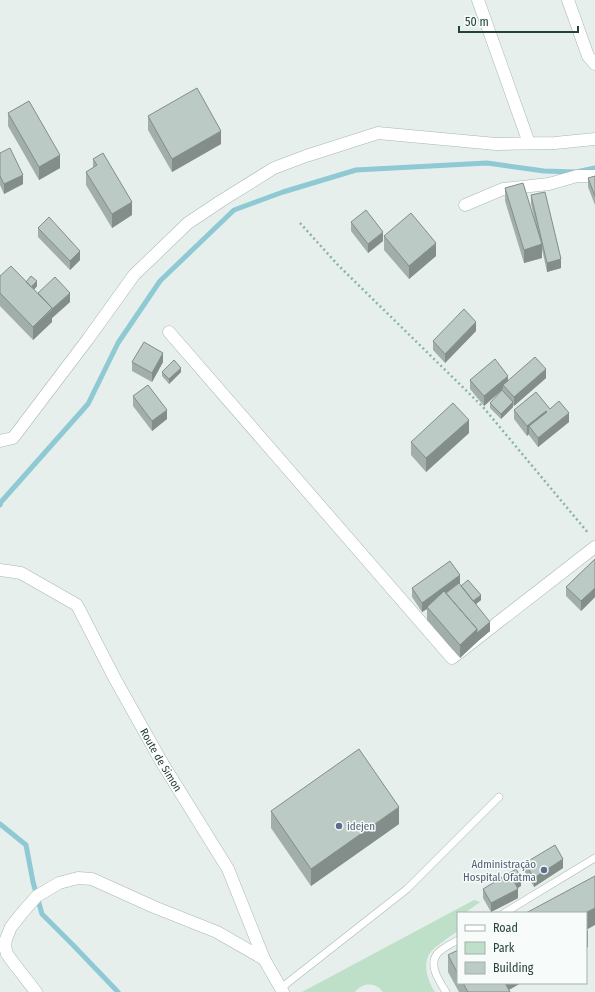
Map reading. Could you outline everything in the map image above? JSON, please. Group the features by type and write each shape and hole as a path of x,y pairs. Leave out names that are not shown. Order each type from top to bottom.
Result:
{"street":[{"path":"478,0 529,143"},
{"path":"568,0 588,56 595,64"},
{"path":"0,441 13,438 88,339 134,275 188,223 274,168 378,133 496,144 554,143 595,139"},
{"path":"465,205 503,189 549,184 577,176 595,176"},
{"path":"169,332 452,658 595,547"},
{"name":"Route de Simon","path":"0,570 21,573 77,604 115,679 161,761 228,869 264,959 282,990"},
{"path":"36,992 7,954 5,947 6,939 22,913 42,893 59,883 78,878 92,879 154,907 216,932 264,959"}],"lane":[{"path":"282,990 407,889 499,797"},
{"path":"506,912 595,858"},
{"path":"446,992 436,973 434,963 437,955 457,941"}],"path":[{"path":"300,223 338,265 483,407 590,535"}],"green space":[{"path":"474,900 480,902 466,912 457,912 457,932 430,953 426,963 426,968 430,983 435,992 383,992 377,986 369,984 361,986 355,992 302,992"}],"building":[{"path":"197,88 221,131 172,159 148,116"},
{"path":"29,101 60,155 39,167 8,113"},
{"path":"10,148 23,175 4,184 0,176 0,153"},
{"path":"103,153 132,202 112,214 86,172 97,165 93,159"},
{"path":"595,176 595,196 588,178"},
{"path":"523,183 542,244 524,250 505,188"},
{"path":"545,192 561,259 547,263 531,195"},
{"path":"366,210 383,232 368,244 351,222"},
{"path":"411,213 436,243 409,266 384,236"},
{"path":"49,217 80,251 70,261 38,228"},
{"path":"11,266 52,308 33,327 0,293 0,276"},
{"path":"31,276 37,281 31,287 26,282"},
{"path":"55,277 70,293 52,309 38,293"},
{"path":"464,309 476,322 445,354 433,341"},
{"path":"144,342 163,353 152,373 132,362"},
{"path":"535,357 546,369 514,397 503,385"},
{"path":"495,359 508,376 484,396 470,380"},
{"path":"174,360 181,368 169,379 162,372"},
{"path":"148,385 167,410 152,421 133,396"},
{"path":"502,390 513,402 501,414 490,403"},
{"path":"536,392 550,409 559,401 569,413 538,438 529,426 547,412 546,411 527,426 514,410"},
{"path":"453,403 469,420 426,458 411,442"},
{"path":"595,559 595,588 581,601 566,587"},
{"path":"450,561 460,575 422,603 412,588"},
{"path":"468,580 481,595 473,601 461,586"},
{"path":"459,583 490,622 477,633 477,629 446,593"},
{"path":"444,591 477,629 460,645 427,607"},
{"path":"359,749 399,807 311,869 271,811"},
{"path":"555,845 563,859 534,878 525,863"},
{"path":"516,869 521,877 514,881 518,889 491,903 483,889"},
{"path":"595,876 595,908 587,912 528,912"},
{"path":"457,950 457,972 448,955"},
{"path":"464,984 506,984 510,992 468,992"}],"waterway":[{"path":"0,505 1,502 88,404 118,343 160,281 234,210 283,192 356,170 487,163 544,171 576,172 595,168"},
{"path":"0,824 26,845 33,882 42,914 118,992"}],"place":[{"name":"idejen","path":"339,826"},
{"name":"Administração Hospital Ofatma","path":"544,870"}]}
